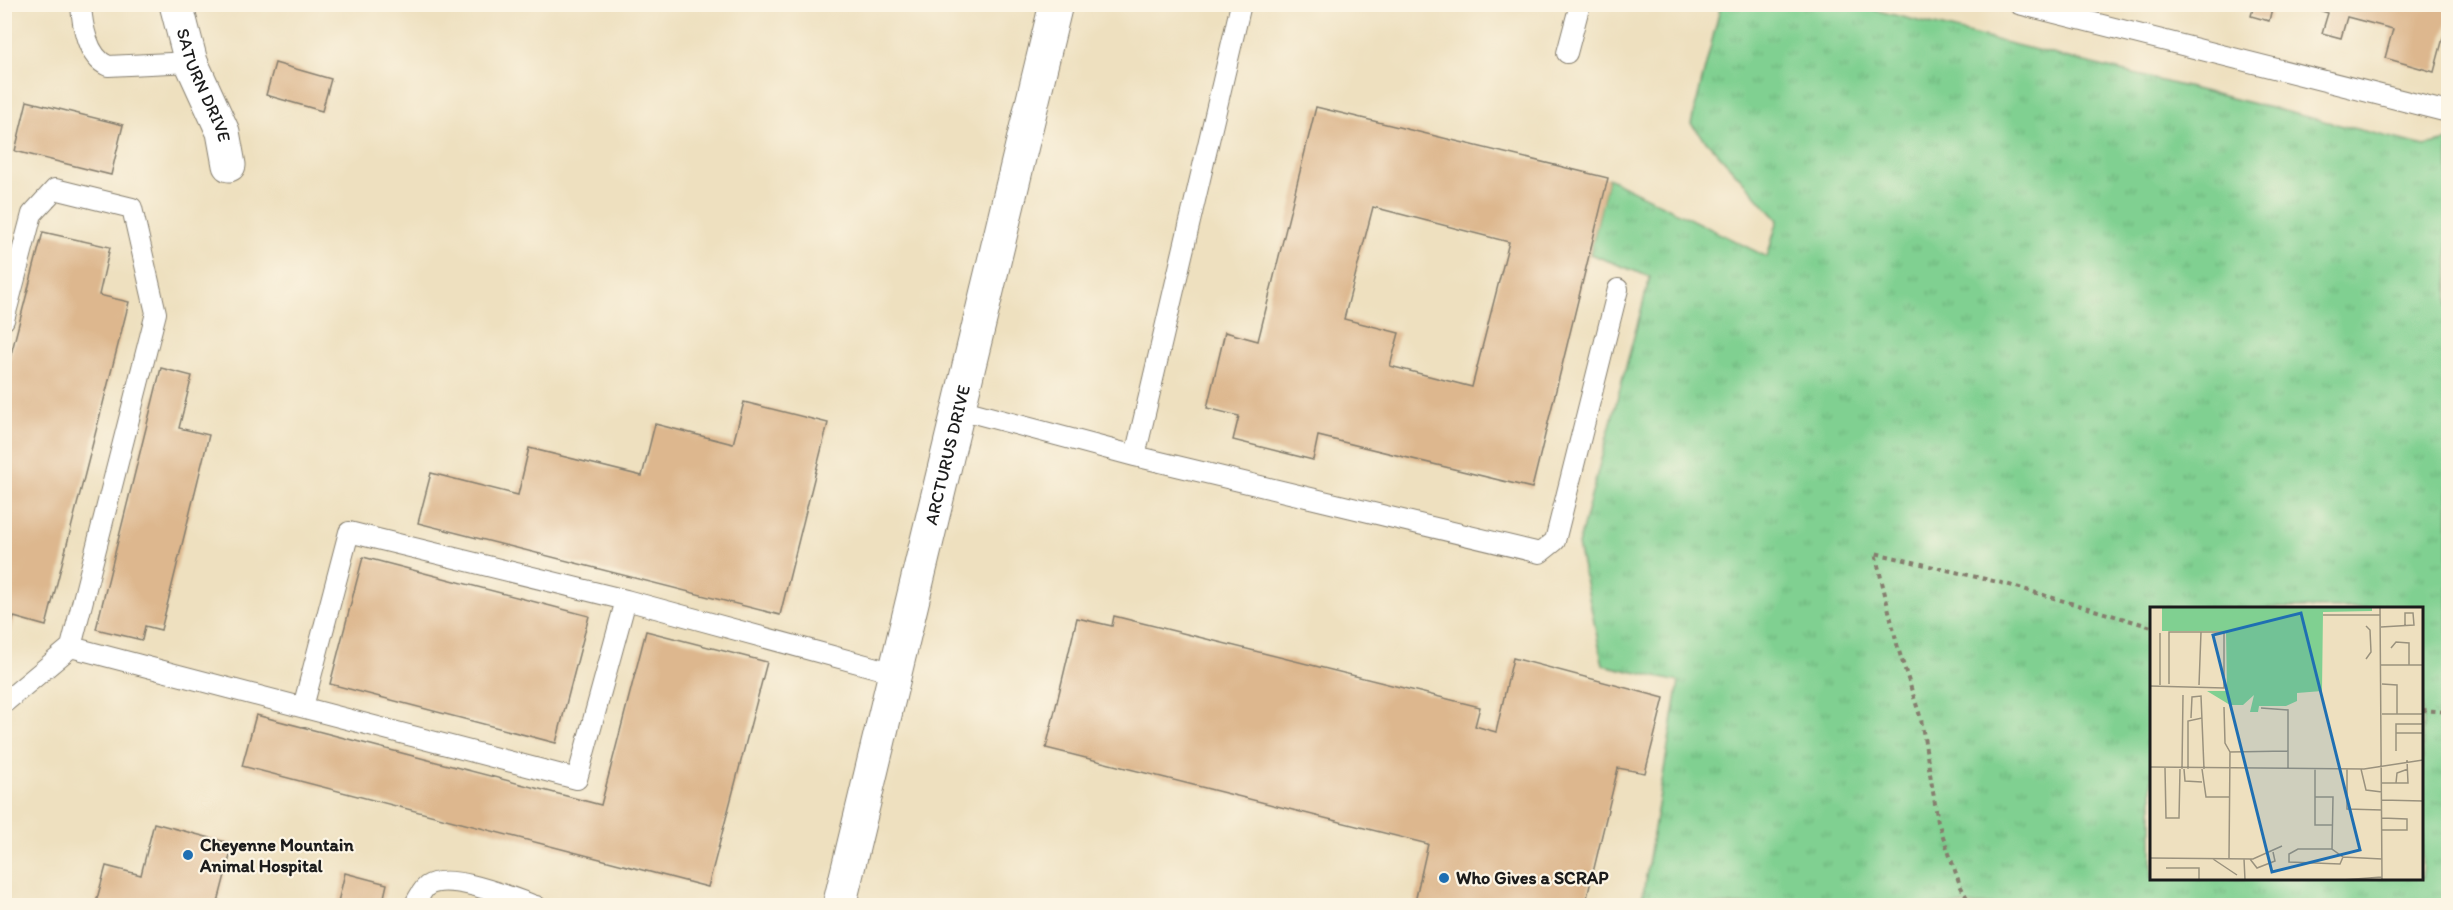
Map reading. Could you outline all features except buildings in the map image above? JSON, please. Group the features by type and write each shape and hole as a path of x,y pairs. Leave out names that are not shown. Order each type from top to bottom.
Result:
{"street":[{"name":"SATURN DRIVE","path":"176,4 190,62 223,132 229,165"},
{"name":"ARCTURUS DRIVE","path":"839,906 1056,4"}],"lane":[{"path":"81,4 82,23 89,42 102,63 108,66 190,62"},
{"path":"1135,456 1241,4"},
{"path":"1567,53 1580,4"},
{"path":"2019,4 2448,112"},
{"path":"4,320 32,214 55,189 132,208 156,313 71,647 4,703"},
{"path":"959,409 1135,456 1540,553 1555,541 1618,289"},
{"path":"303,707 349,532 626,600 895,673"},
{"path":"71,647 577,778 626,600"},
{"path":"414,906 426,886 441,881 463,883 536,906"}],"path":[{"path":"1971,906 1959,885 1938,822 1921,719 1898,648 1875,553 2006,584 2150,627"},
{"path":"2423,710 2448,712"}],"green space":[{"path":"1721,5 1871,5 1870,9 2425,146 2448,141 2448,905 1641,905 1679,682 1603,665 1578,545 1650,277 1590,254 1608,178 1767,257 1778,220 1691,124"}],"place":[{"name":"Cheyenne Mountain Animal Hospital","path":"188,855"},
{"name":"Who Gives a SCRAP","path":"1444,878"}]}
